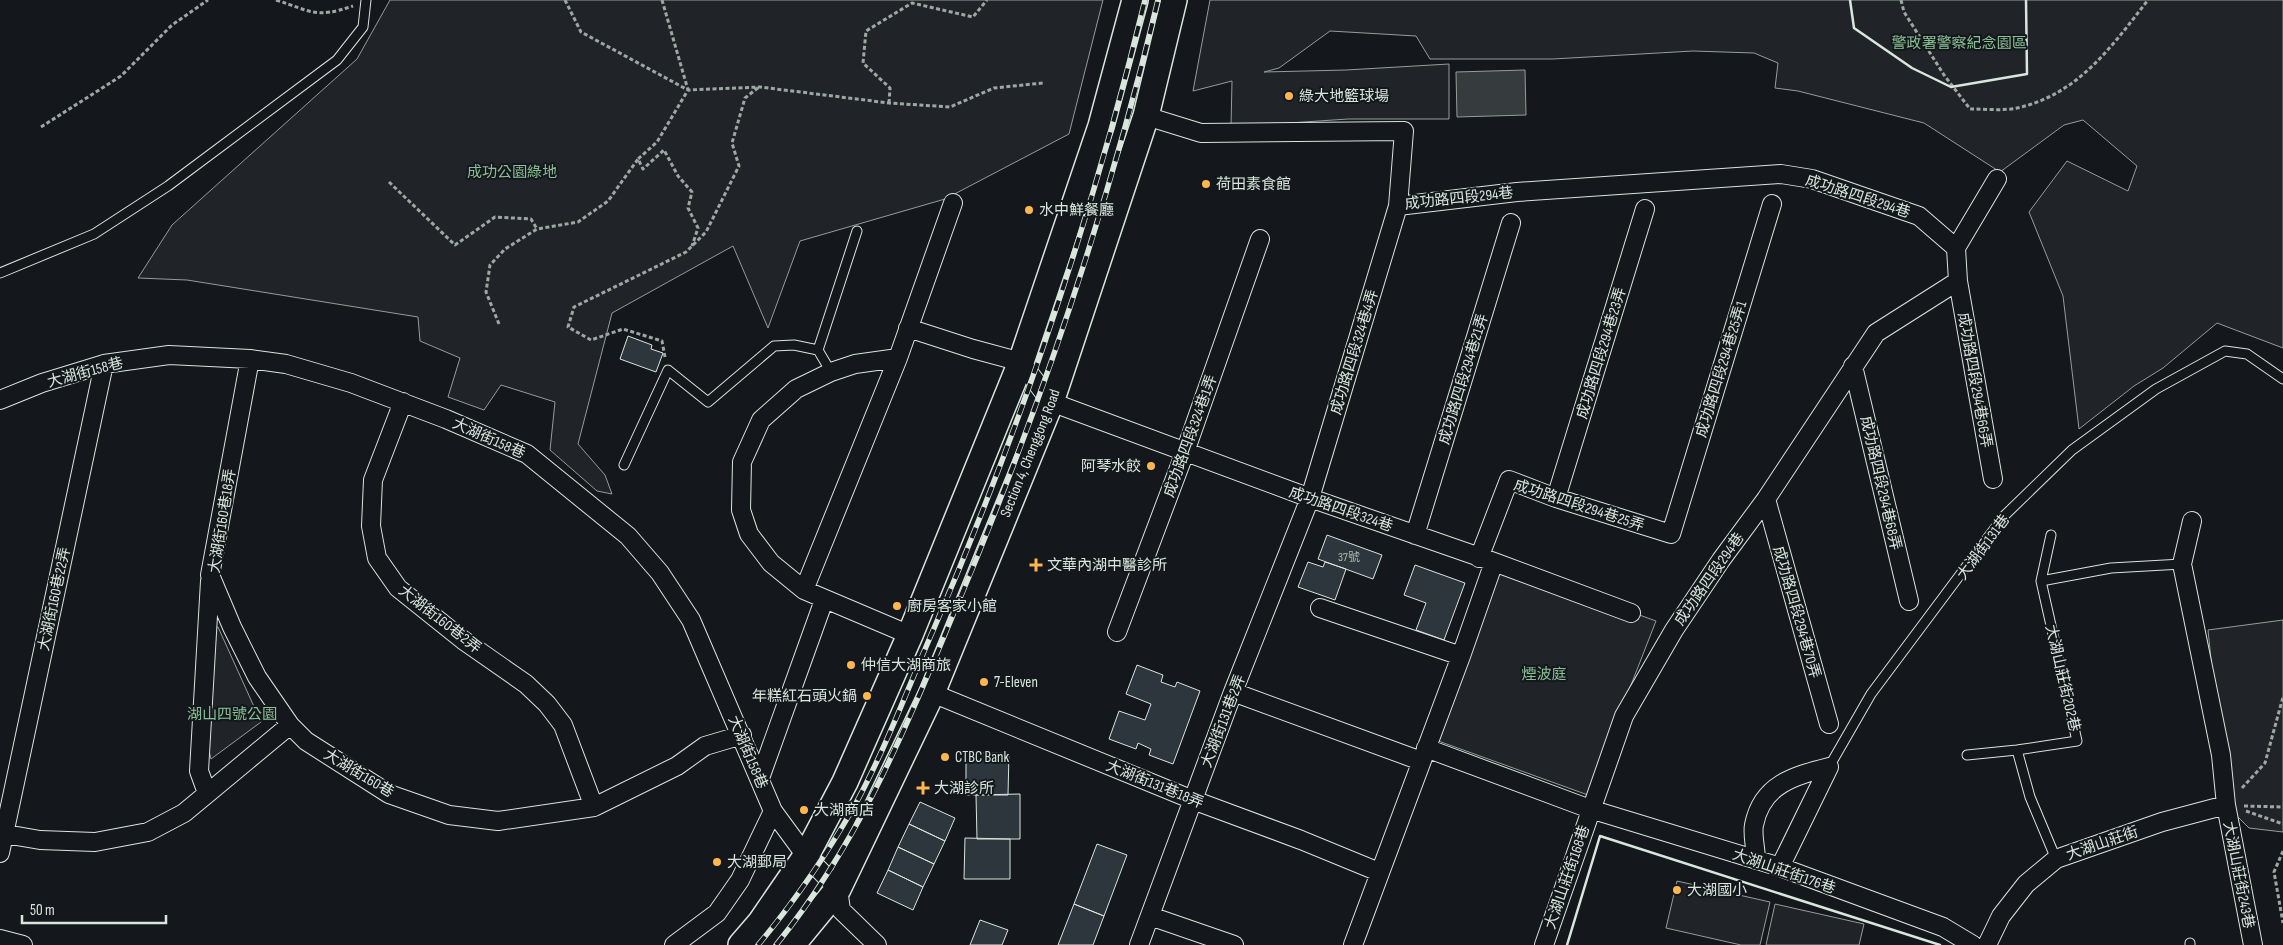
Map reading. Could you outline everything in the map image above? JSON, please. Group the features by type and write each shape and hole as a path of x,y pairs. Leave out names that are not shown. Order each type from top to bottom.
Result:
{"main road":[{"path":"741,945 760,923 806,856 845,782 910,635 1021,362 1101,126 1135,0"},
{"name":"Section 4, Chenggong Road","path":"792,945 838,889 932,693 1051,402 1146,116 1174,0"}],"street":[{"name":"成功路四段294巷","path":"1146,116 1201,133 1404,131 1398,206 1517,192 1781,174 1812,179 1919,216 1956,248"},
{"path":"1958,281 1956,248 1997,178"},
{"path":"804,590 898,358 953,203"},
{"name":"成功路四段294巷25弄1","path":"1671,534 1772,204"},
{"name":"成功路四段324巷4弄","path":"1310,498 1398,206"},
{"name":"成功路四段294巷23弄","path":"1556,498 1645,209"},
{"name":"成功路四段294巷21弄","path":"1415,534 1511,223"},
{"name":"成功路四段324巷1弄","path":"1118,632 1185,452 1260,239"},
{"name":"成功路四段294巷","path":"1590,809 1624,716 1674,630 1721,560 1766,499 1876,333 1958,281"},
{"name":"成功路四段294巷66弄","path":"1958,281 1993,479"},
{"path":"908,328 1021,362 1051,402"},
{"name":"大湖街158巷","path":"0,400 42,383 104,364 169,355 250,359 286,364 351,383 527,454 628,536 660,572 691,620 773,811 806,856 838,889"},
{"path":"898,358 855,364 831,372 796,389 761,420 742,462 741,510 750,534 770,563 804,590 910,635"},
{"name":"大湖街160巷18弄","path":"250,359 210,575 232,627 258,677 290,725"},
{"name":"大湖街160巷22弄","path":"0,854 2,834 104,364"},
{"name":"成功路四段294巷68弄","path":"1853,366 1909,601"},
{"name":"大湖街160巷2弄","path":"402,402 373,480 371,526 377,558 398,588 463,640 526,684 547,704 563,725 594,807"},
{"name":"成功路四段324巷","path":"1051,402 1310,498 1415,534 1631,613"},
{"name":"成功路四段294巷25弄","path":"1486,560 1509,480 1556,498 1671,534"},
{"name":"大湖街131巷2弄","path":"1139,945 1233,692 1310,498"},
{"name":"成功路四段294巷70弄","path":"1766,499 1829,724"},
{"path":"2192,522 2182,564 2221,755 2226,805"},
{"path":"1353,945 1462,656 1486,560"},
{"path":"207,793 200,771 210,575"},
{"path":"760,778 824,600"},
{"path":"1320,608 1462,656"},
{"path":"1233,692 1590,809"},
{"name":"大湖街131巷18弄","path":"932,693 1193,800 1380,872"},
{"path":"2,834 40,840 95,842 148,832 184,813 290,725"},
{"name":"大湖街160巷","path":"290,725 306,740 389,794 449,815 498,822 594,807 677,766 705,746 742,735"},
{"path":"1756,860 1754,826 1766,796 1791,777 1829,767"},
{"name":"大湖街131巷","path":"1780,867 1829,767"},
{"name":"大湖山莊街","path":"1987,945 2001,916 2026,884 2056,860 2162,822 2226,805"},
{"name":"大湖山莊街243巷","path":"2226,805 2253,945"},
{"name":"大湖山莊街176巷","path":"1590,809 1780,867 1943,927 1974,945"},
{"name":"大湖山莊街168巷","path":"1544,945 1590,809"},
{"path":"674,945 717,913 740,880 773,811"},
{"path":"838,889 842,910 877,945"},
{"path":"1150,916 1234,945"},
{"path":"0,939 23,945"}],"lane":[{"path":"0,272 94,234 168,186 337,60 363,27 365,0"},
{"path":"818,350 858,231"},
{"path":"624,465 668,370 708,402 774,346 794,345 818,350 831,372"},
{"name":"大湖街131巷","path":"1829,767 1871,694 2004,516 2072,450 2156,389 2225,351 2247,354 2283,379"},
{"name":"大湖山莊街202巷","path":"1966,755 2077,741 2041,581 2051,535"},
{"path":"2041,581 2111,568 2182,564"},
{"path":"2017,750 2030,797 2056,860"}],"path":[{"path":"41,127 121,76 172,25 208,0"},
{"path":"276,0 310,13 332,13 365,0"},
{"path":"566,0 581,32 688,90 760,87 890,103 950,107 994,88 1043,83"},
{"path":"499,324 486,292 490,265 504,249 537,229 578,222 608,201 638,159 657,142 688,90 662,0"},
{"path":"890,103 890,88 863,63 866,31 910,2 973,17 987,0"},
{"path":"1901,0 1904,12 1944,75 1970,109 2016,108 2058,94 2107,53 2148,0"},
{"path":"668,370 662,341 623,329 591,340 568,326 574,307 686,252 706,232 739,166 732,143 745,98 760,87"},
{"path":"638,159 643,168 664,150 678,176 692,192 688,208 698,228 692,246"},
{"path":"389,182 455,245 495,217 531,219 537,229"},
{"path":"2226,805 2265,763 2283,697"},
{"path":"2226,805 2283,807"},
{"path":"2226,805 2283,824"},
{"path":"2283,851 2274,872 2283,923"}],"green space":[{"name":"成功公園綠地","path":"390,0 1103,0 1069,134 945,199 800,241 768,328 733,246 612,313 578,444 605,475 612,494 597,491 550,450 555,402 501,385 484,410 448,397 460,358 420,341 418,317 187,280 138,278 172,225 357,59"},
{"name":"警政署警察紀念園區","path":"1210,0 2283,0 2283,348 2217,323 2163,368 2134,386 2079,429 2063,296 2029,212 2067,161 2128,191 2137,166 2083,120 2064,125 2000,172 1924,123 1798,91 1775,88 1778,63 1754,53 1693,51 1553,59 1430,59 1416,36 1330,31 1279,68 1264,72 1346,70 1449,64 1449,119 1348,119 1231,127 1232,81 1193,91"},
{"name":"煙波庭","path":"1494,562 1656,621 1588,795 1430,738"},
{"path":"2283,620 2283,832 2249,828 2226,805 2208,630"},
{"name":"湖山四號公園","path":"218,627 261,722 211,759 207,742 212,628"},
{"path":"1677,881 1770,902 1760,945 1741,945 1666,928"},
{"path":"1775,904 1864,924 1859,945 1766,945"}],"shaded area":[{"path":"1525,70 1526,115 1457,117 1456,72"}],"building":[{"path":"628,336 652,345 651,349 663,353 656,372 620,359"},
{"path":"1327,535 1382,555 1373,579 1318,559"},
{"path":"1308,562 1323,567 1325,562 1346,569 1335,600 1298,587"},
{"path":"1415,565 1465,583 1444,640 1416,630 1426,603 1404,595"},
{"path":"1137,665 1163,675 1161,682 1175,687 1177,682 1200,691 1173,764 1149,755 1151,749 1138,743 1136,749 1109,739 1119,711 1145,720 1151,704 1126,694"},
{"path":"966,753 1009,753 1008,795 966,795"},
{"path":"1020,794 1020,839 977,839 976,795"},
{"path":"920,802 955,818 945,841 909,824"},
{"path":"909,824 945,841 934,864 898,847"},
{"path":"965,838 1010,839 1010,879 964,879"},
{"path":"1097,844 1127,855 1104,916 1074,904"},
{"path":"898,847 934,864 923,887 888,870"},
{"path":"888,870 923,887 913,910 877,893"},
{"path":"1074,904 1104,916 1093,945 1058,945"},
{"path":"980,920 1008,930 1002,945 970,945"}],"railway":[{"path":"758,945 810,877 855,805 887,739 967,550 1026,396 1079,239 1125,80 1145,0"},
{"path":"776,945 832,866 878,784 918,699 986,536 1043,385 1094,233 1117,156 1158,0"}],"wall":[{"path":"1850,0 1854,28 1912,68 1951,87 2027,74 2026,0"},
{"path":"1567,945 1600,836 1940,945"}],"place":[{"name":"綠大地籃球場","path":"1289,96"},
{"name":"荷田素食館","path":"1206,184"},
{"name":"水中鮮餐廳","path":"1029,210"},
{"name":"阿琴水餃","path":"1151,466"},
{"name":"文華內湖中醫診所","path":"1036,565"},
{"name":"廚房客家小館","path":"897,606"},
{"name":"仲信大湖商旅","path":"851,665"},
{"name":"7-Eleven","path":"984,682"},
{"name":"年糕紅石頭火鍋","path":"867,696"},
{"name":"CTBC Bank","path":"945,757"},
{"name":"大湖診所","path":"923,788"},
{"name":"大湖商店","path":"804,810"},
{"name":"大湖郵局","path":"717,862"},
{"name":"大湖國小","path":"1677,890"}]}
